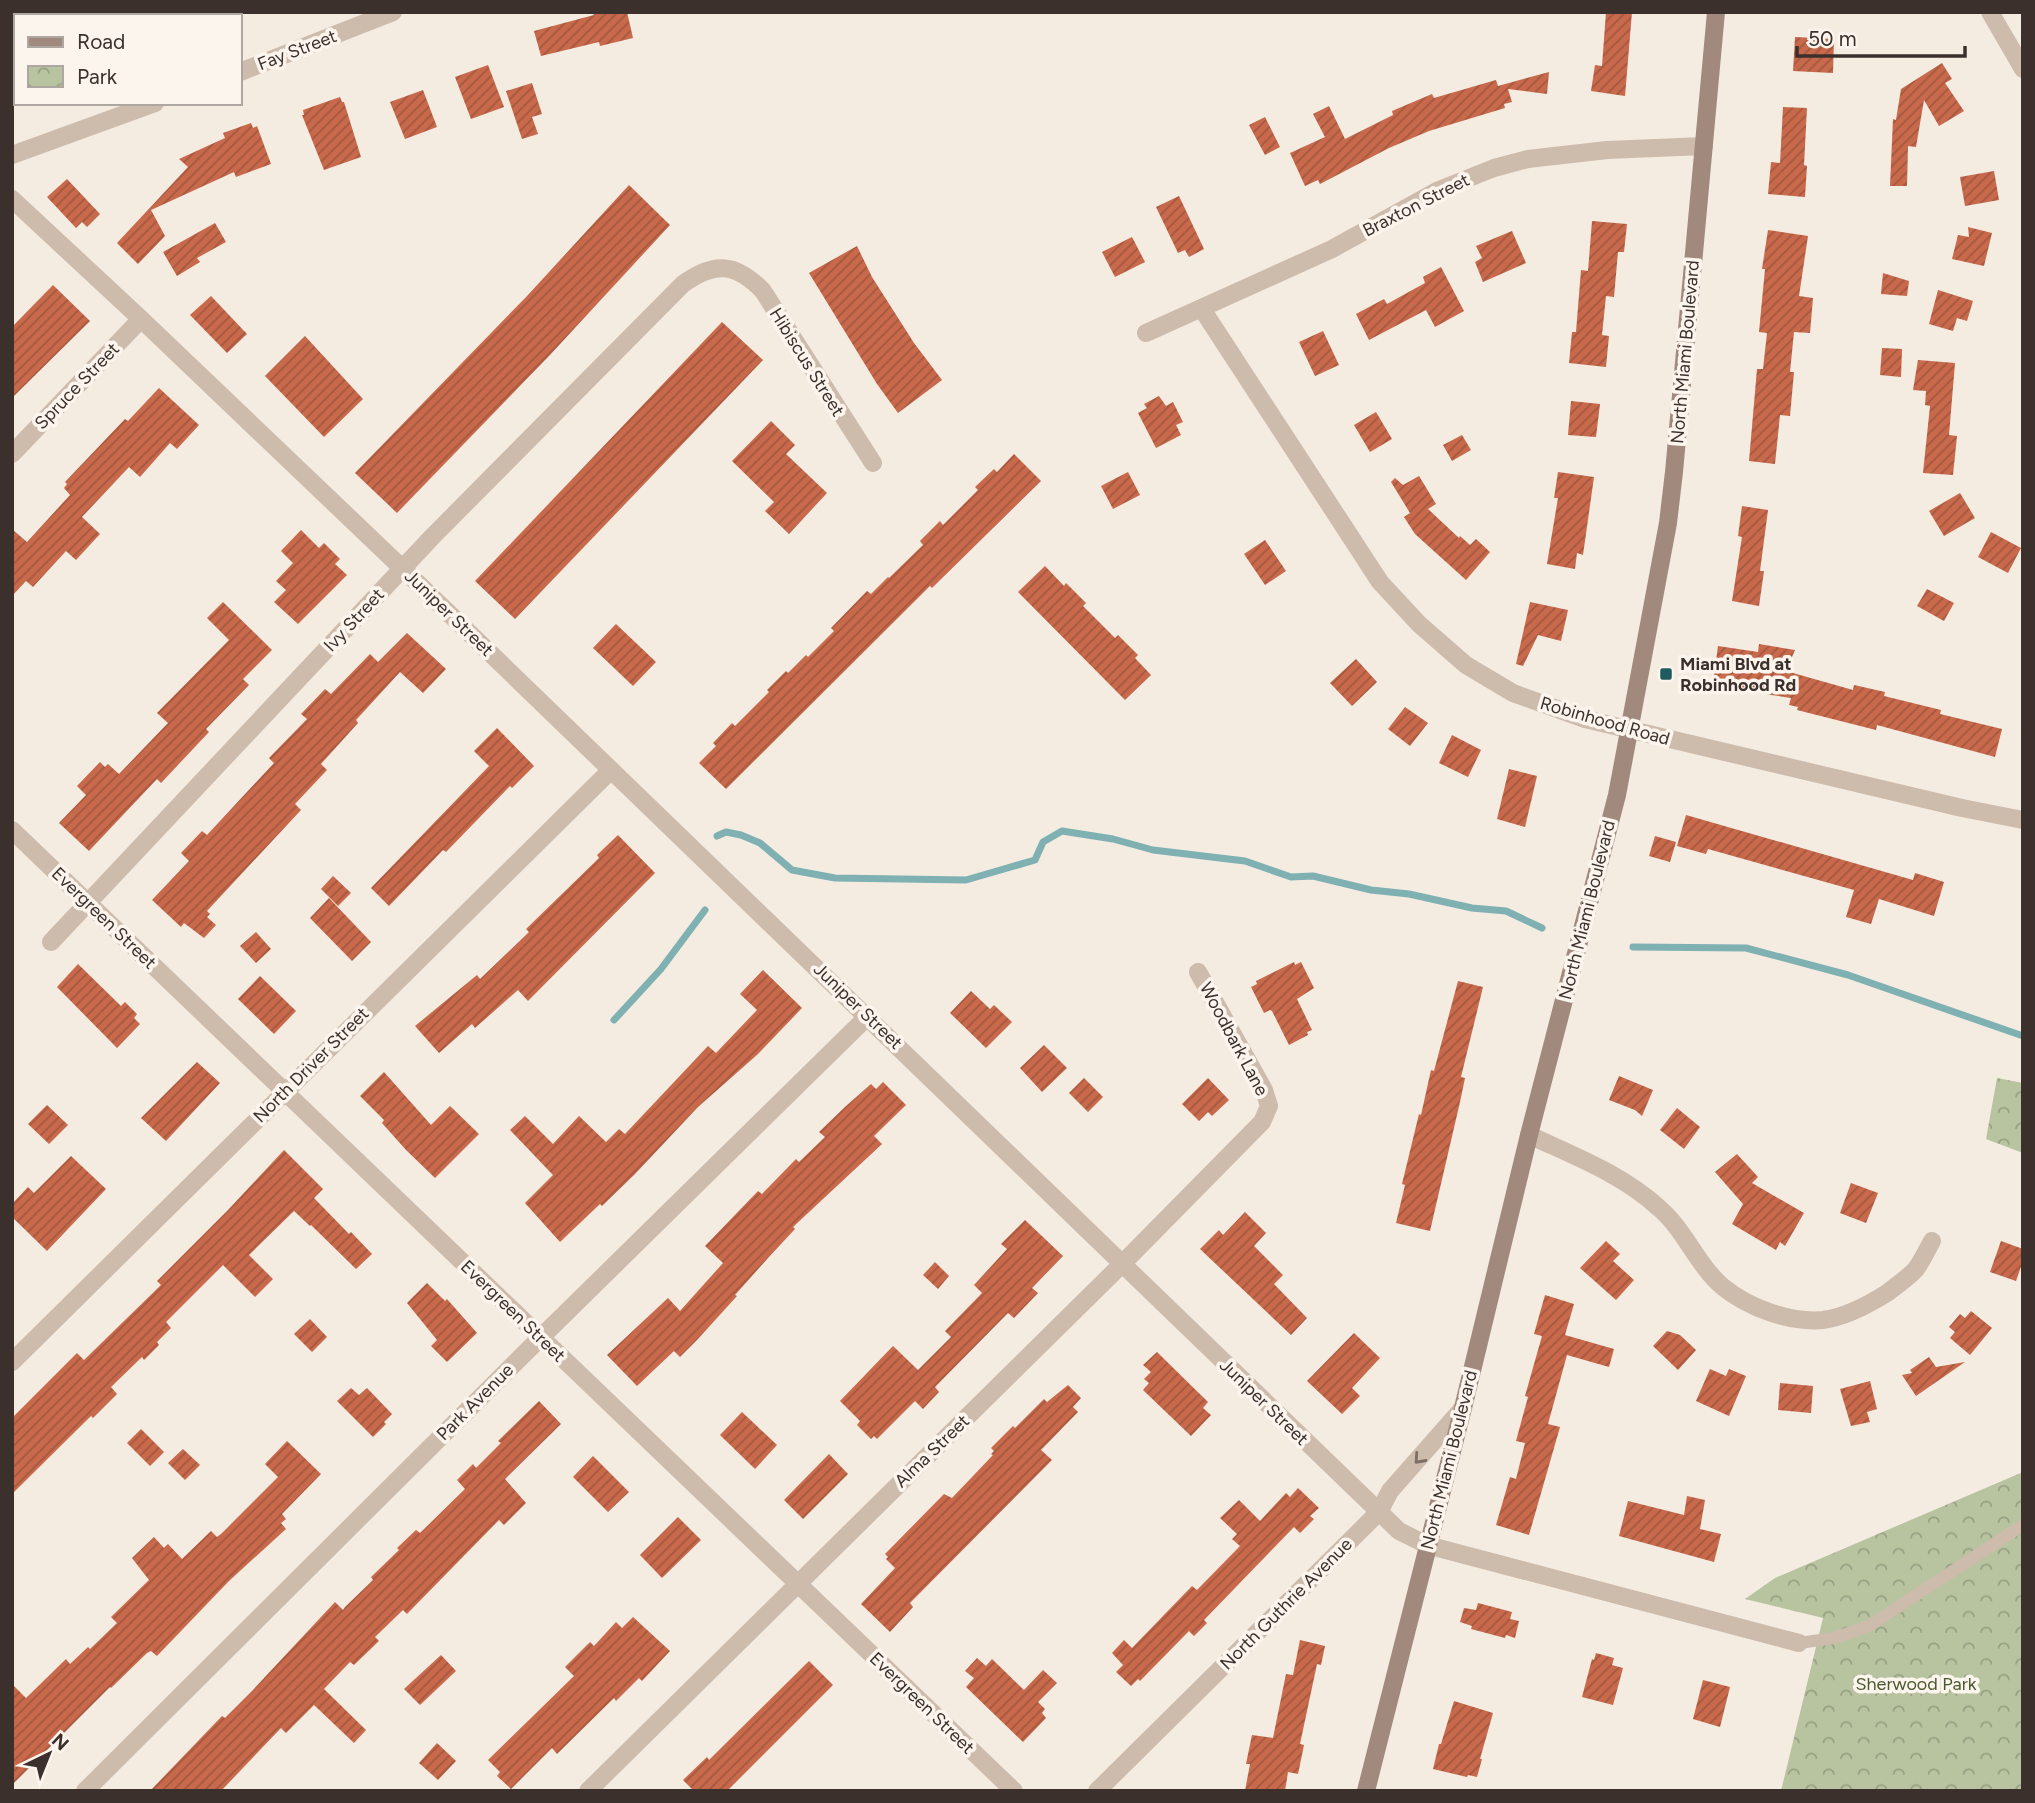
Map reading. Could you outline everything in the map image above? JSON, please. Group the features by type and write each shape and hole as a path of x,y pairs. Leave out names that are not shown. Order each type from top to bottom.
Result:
{"main road":[{"name":"North Miami Boulevard","path":"1366,1791 1529,1135 1617,795 1630,730 1668,523 1716,12"}],"street":[{"name":"Fay Street","path":"242,71 393,12"},
{"path":"1990,12 2023,69"},
{"path":"12,155 150,105"},
{"name":"Braxton Street","path":"1146,333 1332,249 1439,190 1494,167 1528,159 1607,150 1704,146"},
{"name":"Juniper Street","path":"12,198 142,319 868,1016 1399,1531 1427,1545 1799,1643"},
{"name":"Ivy Street","path":"51,942 402,569 683,284 699,273 717,267 734,270"},
{"name":"Hibiscus Street","path":"734,270 751,278 763,291 873,463"},
{"name":"Robinhood Road","path":"1202,309 1365,562 1419,624 1466,665 1513,693 1561,712 2023,820"},
{"name":"Spruce Street","path":"12,454 142,319"},
{"name":"North Driver Street","path":"12,1362 611,770"},
{"name":"Evergreen Street","path":"12,830 1014,1791"},
{"name":"Woodbark Lane","path":"1198,972 1256,1074 1269,1106"},
{"name":"Park Avenue","path":"85,1791 868,1016"},
{"name":"Alma Street","path":"588,1791 1245,1142 1262,1122 1269,1106"},
{"path":"1529,1135 1631,1185 1673,1223 1698,1260 1723,1287 1746,1301 1781,1315 1822,1320 1863,1306 1901,1282 1916,1268 1932,1241"},
{"name":"North Guthrie Avenue","path":"1097,1791 1379,1512 1390,1491 1463,1408"}],"lane":[{"path":"1799,1643 1834,1638 1869,1626 2023,1525"}],"green space":[{"path":"1997,1078 2023,1083 2023,1153 1986,1139"},
{"name":"Sherwood Park","path":"2023,1472 2023,1791 1781,1791 1823,1618 1745,1599 1775,1578"}],"building":[{"path":"593,12 627,12 633,38 600,46 599,42 541,56 534,31 594,15"},
{"path":"1606,12 1632,12 1625,96 1591,91 1595,65 1602,66"},
{"path":"1795,37 1834,39 1833,73 1793,71"},
{"path":"1942,63 1952,79 1945,83 1964,111 1939,126 1924,100 1916,147 1908,146 1907,186 1890,186 1893,119 1896,120 1901,89"},
{"path":"488,65 504,107 471,119 455,77"},
{"path":"1549,72 1547,94 1508,89 1512,102 1504,104 1505,108 1429,131 1389,148 1320,184 1318,180 1305,186 1290,153 1325,137 1313,114 1329,106 1345,139 1393,115 1392,111 1432,94 1434,98 1496,80 1498,86"},
{"path":"532,83 542,114 532,117 538,134 522,139 506,91"},
{"path":"423,90 437,127 405,139 390,102"},
{"path":"340,97 344,102 361,157 324,170 302,115 303,110"},
{"path":"1783,107 1807,108 1805,197 1768,194 1771,162 1780,163"},
{"path":"1265,117 1280,147 1265,155 1249,125"},
{"path":"251,123 253,128 257,126 271,164 236,177 234,172 151,210 165,236 138,264 117,243 188,167 179,159 225,138 223,133"},
{"path":"1994,171 1999,200 1965,206 1960,177"},
{"path":"67,179 100,214 87,227 82,222 76,228 47,197"},
{"path":"629,185 670,225 549,356 397,513 355,473 527,296"},
{"path":"1179,196 1204,249 1189,257 1185,250 1178,253 1156,207"},
{"path":"1592,221 1627,224 1624,252 1618,252 1614,297 1606,296 1602,335 1609,336 1606,367 1569,363 1572,332 1576,332 1581,270 1588,271"},
{"path":"215,223 226,242 197,258 200,262 177,276 163,252"},
{"path":"1968,227 1992,233 1984,266 1952,259 1958,235 1969,237"},
{"path":"1768,230 1808,236 1799,296 1813,298 1810,333 1794,332 1790,416 1780,415 1775,464 1749,461 1757,369 1763,369 1767,333 1759,332 1765,269 1762,269"},
{"path":"1512,231 1526,263 1483,282 1475,262 1482,258 1476,246"},
{"path":"1132,237 1145,262 1115,277 1102,252"},
{"path":"857,246 872,277 914,343 942,380 898,413 877,384 809,273"},
{"path":"1441,267 1464,311 1435,327 1426,310 1369,340 1356,314 1384,299 1387,304 1425,283 1423,277"},
{"path":"1883,273 1909,281 1907,296 1881,294"},
{"path":"53,285 90,321 12,398 12,327"},
{"path":"1938,290 1973,301 1967,321 1957,318 1953,331 1929,324"},
{"path":"211,296 247,334 227,353 190,315"},
{"path":"722,322 763,360 515,619 475,581"},
{"path":"1323,331 1339,365 1315,376 1299,342"},
{"path":"305,336 363,399 324,437 265,376"},
{"path":"1882,348 1902,349 1901,377 1880,375"},
{"path":"1918,360 1955,363 1949,435 1957,436 1953,475 1923,473 1930,406 1925,405 1926,391 1913,390"},
{"path":"159,388 199,425 177,449 170,443 140,477 129,467 82,517 100,534 76,560 66,551 33,587 26,581 12,596 12,529 27,542 70,495 64,488 67,484 65,482 125,419 128,421"},
{"path":"1159,396 1166,406 1173,402 1183,422 1176,425 1181,435 1156,448 1138,413 1147,408 1144,404"},
{"path":"1571,401 1600,404 1596,437 1568,435"},
{"path":"1376,412 1392,439 1370,452 1354,425"},
{"path":"771,421 795,445 786,454 827,493 789,534 765,511 774,502 732,461"},
{"path":"1462,435 1471,450 1452,461 1443,445"},
{"path":"1014,454 1041,481 932,588 930,586 726,789 699,763 716,746 713,743 732,723 735,726 786,671 788,673 806,655 808,657 834,631 831,628 867,591 871,594 889,578 923,545 920,541 940,521 943,525 978,490 975,487 994,469 997,472"},
{"path":"1128,472 1140,495 1113,509 1101,486"},
{"path":"1558,472 1594,477 1583,555 1577,553 1575,569 1547,564 1558,498 1554,498"},
{"path":"1419,476 1436,504 1428,509 1459,538 1460,536 1470,545 1476,539 1490,552 1466,580 1415,534 1404,517 1410,513 1391,482 1395,478 1403,485"},
{"path":"1960,493 1975,518 1944,536 1929,511"},
{"path":"1742,506 1768,510 1760,571 1764,571 1759,606 1732,601 1742,537 1738,536"},
{"path":"301,530 319,548 324,543 340,559 335,564 347,575 298,624 274,602 286,590 276,581 293,563 281,551"},
{"path":"1991,532 2021,548 2008,573 1978,557"},
{"path":"1265,540 1286,571 1265,585 1244,554"},
{"path":"1045,566 1064,586 1066,583 1086,603 1083,606 1115,638 1118,635 1138,655 1135,658 1151,675 1125,700 1018,592"},
{"path":"1927,589 1954,603 1944,621 1917,606"},
{"path":"223,602 272,650 243,679 249,685 206,729 209,732 161,783 157,779 89,851 59,823 86,795 77,786 100,762 105,767 108,764 119,774 168,723 157,713 229,640 207,618"},
{"path":"1530,602 1568,610 1561,641 1538,635 1523,666 1516,664"},
{"path":"616,624 656,662 633,686 593,648"},
{"path":"407,633 446,669 423,693 400,672 356,720 358,723 321,764 327,770 295,804 301,810 207,911 210,914 207,917 216,925 204,938 184,923 181,927 152,900 189,861 181,853 202,831 207,835 274,763 269,758 307,719 301,714 325,689 331,694 370,654 378,662"},
{"path":"1759,644 1795,650 1786,671 1853,690 1854,685 1885,692 1884,696 1941,710 1940,714 2002,729 1995,757 1877,725 1876,730 1797,710 1798,707 1789,705 1791,698 1713,684 1718,646 1758,652"},
{"path":"1356,659 1377,682 1352,706 1330,683"},
{"path":"1405,707 1428,723 1410,746 1388,729"},
{"path":"497,728 534,766 512,788 510,786 446,852 443,850 389,906 371,888 489,766 474,751"},
{"path":"1452,735 1481,750 1468,777 1439,763"},
{"path":"1509,769 1537,776 1525,827 1497,819"},
{"path":"1686,815 1913,880 1915,873 1944,882 1934,916 1879,899 1871,924 1846,917 1854,890 1708,849 1706,854 1677,846"},
{"path":"618,835 655,873 528,1001 518,990 475,1028 472,1024 439,1053 415,1026 477,975 480,979 529,932 526,929 599,858 597,855"},
{"path":"1655,836 1676,842 1670,862 1649,856"},
{"path":"333,876 351,893 338,906 321,889"},
{"path":"329,898 371,942 352,961 310,918"},
{"path":"256,932 271,949 256,963 240,946"},
{"path":"1294,962 1295,965 1301,962 1314,988 1297,999 1312,1030 1289,1045 1272,1011 1264,1013 1251,987 1257,984 1256,981"},
{"path":"78,964 121,1006 125,1002 137,1014 134,1018 140,1024 117,1048 57,987"},
{"path":"763,970 802,1008 758,1054 698,1107 602,1206 600,1204 560,1242 525,1203 553,1175 510,1130 525,1116 553,1144 579,1116 606,1142 619,1129 625,1134 708,1046 716,1053 757,1010 740,994"},
{"path":"260,976 296,1011 274,1034 238,999"},
{"path":"1458,981 1483,987 1461,1077 1465,1078 1430,1231 1396,1223 1405,1185 1402,1184 1419,1114 1421,1115 1431,1070 1434,1071"},
{"path":"971,991 990,1009 994,1005 1012,1022 986,1048 950,1013"},
{"path":"1044,1045 1067,1068 1042,1092 1020,1068"},
{"path":"197,1062 220,1083 166,1141 141,1118"},
{"path":"384,1072 431,1125 450,1106 479,1134 435,1178 406,1150 382,1123 384,1120 360,1096"},
{"path":"1619,1076 1653,1090 1642,1116 1635,1110 1609,1100"},
{"path":"1084,1078 1103,1097 1088,1112 1069,1093"},
{"path":"1208,1078 1229,1100 1212,1116 1208,1112 1199,1121 1182,1104"},
{"path":"883,1082 906,1105 874,1136 882,1144 793,1227 795,1229 735,1295 737,1296 680,1357 674,1351 637,1386 607,1355 668,1298 680,1311 723,1263 705,1246 758,1191 762,1194 796,1159 799,1162 825,1137 819,1132 846,1106 871,1084 876,1089"},
{"path":"47,1105 68,1125 49,1144 28,1124"},
{"path":"1677,1108 1700,1127 1684,1149 1660,1130"},
{"path":"284,1150 323,1189 314,1198 372,1254 356,1269 294,1211 249,1255 273,1279 255,1297 223,1265 166,1322 171,1328 157,1342 159,1345 144,1360 142,1357 111,1387 117,1394 12,1494 12,1418 77,1353 84,1360 161,1285 157,1281"},
{"path":"1737,1154 1758,1177 1752,1183 1804,1213 1785,1246 1780,1242 1776,1250 1732,1224 1743,1204 1715,1172"},
{"path":"71,1156 106,1189 47,1251 12,1217 12,1204 28,1187 34,1193"},
{"path":"1851,1183 1878,1193 1866,1223 1840,1213"},
{"path":"1245,1212 1266,1233 1254,1246 1283,1275 1274,1284 1307,1318 1291,1335 1200,1249 1219,1230 1223,1235"},
{"path":"1025,1220 1063,1256 1032,1288 1038,1293 1014,1318 1008,1313 1006,1315 935,1387 939,1392 923,1409 915,1401 877,1439 874,1436 871,1439 857,1425 860,1421 840,1401 893,1346 918,1370 951,1337 945,1331 982,1293 974,1285 1007,1249 1001,1244"},
{"path":"1606,1241 1620,1254 1613,1261 1634,1280 1616,1300 1580,1268"},
{"path":"2001,1241 2023,1249 2023,1261 2016,1281 1990,1272"},
{"path":"935,1262 949,1276 938,1289 923,1275"},
{"path":"427,1283 445,1301 447,1299 477,1333 447,1362 431,1346 437,1340 407,1303"},
{"path":"1545,1295 1574,1304 1565,1335 1614,1349 1609,1367 1567,1355 1548,1424 1560,1427 1529,1535 1496,1525 1510,1477 1516,1479 1525,1443 1516,1441 1542,1336 1534,1334"},
{"path":"1971,1311 1992,1328 1970,1355 1950,1338 1955,1332 1949,1327 1960,1314 1965,1318"},
{"path":"310,1319 327,1337 312,1352 294,1334"},
{"path":"1667,1331 1680,1335 1696,1350 1678,1370 1653,1346"},
{"path":"1354,1333 1380,1358 1352,1388 1360,1396 1342,1414 1307,1381"},
{"path":"1157,1352 1208,1402 1203,1408 1211,1415 1191,1436 1143,1390 1149,1383 1144,1379 1151,1372 1143,1365"},
{"path":"1929,1357 1936,1367 1965,1362 1916,1396 1902,1375 1912,1373 1910,1370"},
{"path":"1710,1369 1726,1376 1729,1369 1746,1376 1729,1416 1696,1401"},
{"path":"1870,1381 1877,1409 1867,1412 1870,1422 1851,1426 1840,1389"},
{"path":"1780,1383 1813,1386 1811,1413 1778,1410"},
{"path":"1068,1385 1081,1398 1073,1407 1078,1412 1041,1450 1052,1460 910,1603 913,1607 890,1632 861,1604 895,1568 885,1554 944,1494 952,1498 993,1455 991,1448 1013,1426 1015,1428 1044,1399 1047,1402"},
{"path":"351,1388 359,1395 367,1388 392,1414 373,1437 337,1401"},
{"path":"539,1401 561,1424 505,1479 526,1503 504,1525 499,1520 407,1614 403,1610 375,1637 379,1641 354,1665 350,1662 324,1689 366,1730 354,1743 314,1705 286,1733 281,1728 221,1791 150,1791 222,1716 225,1718 252,1691 335,1602 343,1610 373,1580 371,1577 399,1550 397,1548 416,1530 420,1533 465,1489 457,1480 473,1464 476,1468 501,1443 498,1441"},
{"path":"742,1412 777,1445 755,1469 720,1435"},
{"path":"141,1429 164,1452 150,1466 127,1443"},
{"path":"287,1441 321,1474 282,1514 286,1519 281,1523 286,1529 229,1581 157,1656 151,1651 147,1653 12,1785 12,1684 26,1698 66,1659 70,1664 117,1623 111,1617 149,1580 132,1558 154,1537 164,1548 168,1544 182,1559 211,1531 217,1537 221,1534 278,1477 265,1464"},
{"path":"183,1449 200,1465 185,1480 168,1463"},
{"path":"829,1454 848,1474 803,1519 784,1500"},
{"path":"593,1456 629,1492 608,1512 573,1477"},
{"path":"1298,1488 1319,1508 1310,1516 1314,1519 1300,1533 1294,1527 1204,1620 1207,1623 1194,1636 1189,1631 1140,1681 1138,1679 1131,1686 1116,1672 1123,1665 1112,1653 1124,1640 1132,1648 1192,1586 1197,1590 1240,1546 1232,1539 1237,1534 1220,1518 1239,1500 1260,1521 1286,1493 1290,1497"},
{"path":"1687,1496 1705,1500 1700,1529 1721,1534 1714,1562 1619,1536 1628,1501 1684,1515"},
{"path":"678,1517 701,1540 662,1578 640,1555"},
{"path":"1478,1603 1512,1612 1510,1619 1519,1621 1515,1638 1471,1629 1472,1626 1460,1622 1464,1608 1476,1610"},
{"path":"633,1617 670,1651 642,1681 639,1678 616,1701 614,1698 557,1754 552,1748 511,1789 497,1776 500,1772 488,1760 574,1676 565,1667 590,1642 594,1646 616,1622 622,1628"},
{"path":"1300,1640 1325,1646 1321,1665 1317,1664 1300,1744 1304,1745 1298,1774 1288,1772 1285,1791 1245,1791 1250,1764 1246,1764 1252,1735 1273,1738 1286,1674 1293,1675"},
{"path":"1596,1653 1614,1658 1612,1665 1623,1668 1613,1705 1582,1697"},
{"path":"441,1655 456,1671 420,1705 404,1689"},
{"path":"977,1658 986,1666 992,1659 1024,1690 1043,1670 1057,1683 1038,1702 1045,1709 1042,1713 1046,1718 1023,1742 966,1687 974,1678 965,1671"},
{"path":"809,1661 833,1685 727,1791 694,1791 683,1780 707,1757 709,1760"},
{"path":"1703,1680 1730,1687 1720,1727 1693,1719"},
{"path":"1454,1701 1493,1713 1477,1777 1433,1769"},
{"path":"437,1743 456,1761 438,1780 419,1763"}],"waterway":[{"path":"717,836 726,832 741,835 760,843 792,870 835,878 966,880 1035,860 1043,842 1062,831 1113,839 1153,850 1245,861 1291,877 1313,876 1371,890 1409,894 1472,908 1506,911 1542,928"},
{"path":"614,1020 661,969 705,910"},
{"path":"1633,947 1746,948 1848,975 2023,1036"}],"place":[{"name":"Miami Blvd at Robinhood Rd","path":"1666,674"}]}
